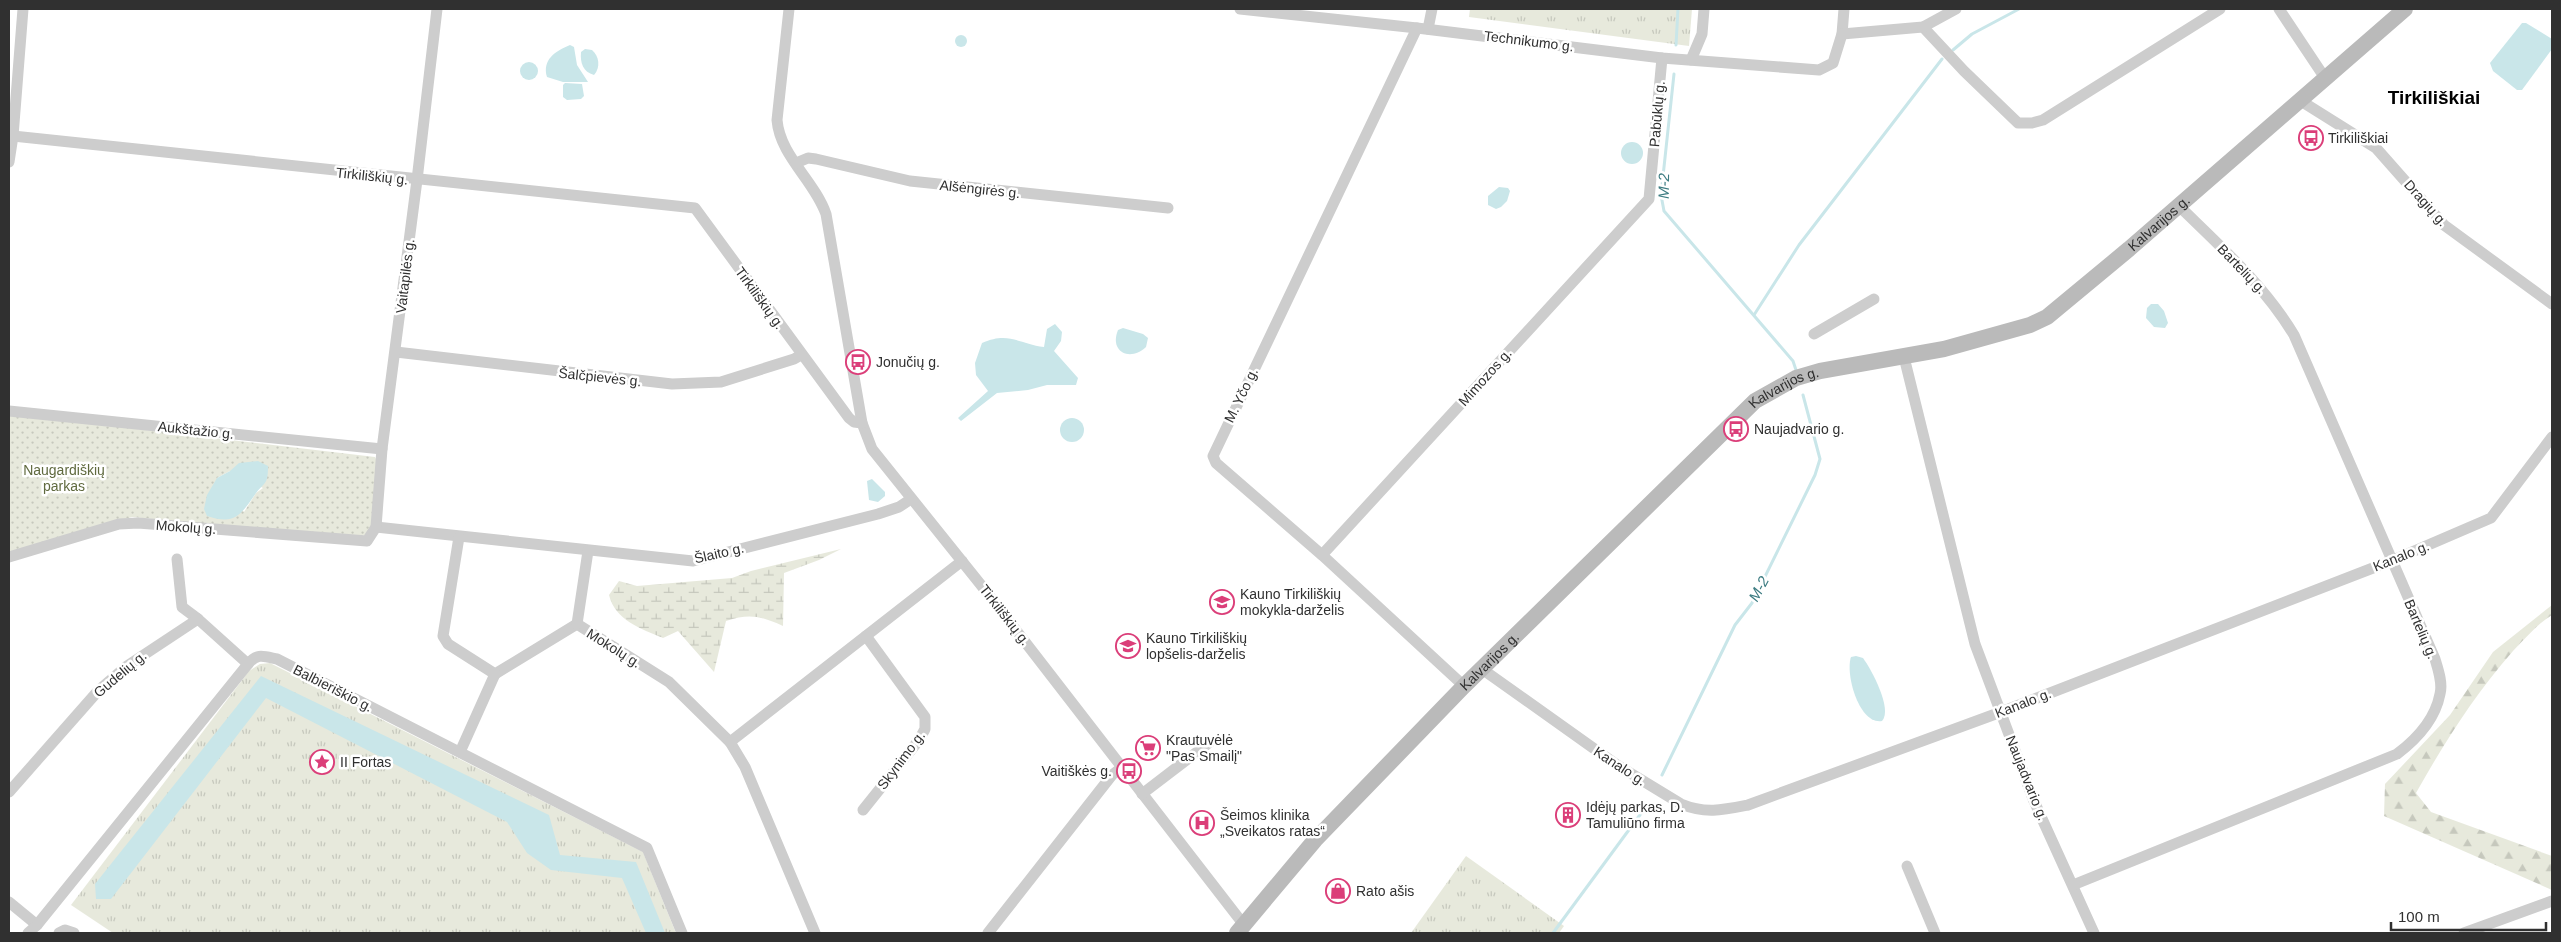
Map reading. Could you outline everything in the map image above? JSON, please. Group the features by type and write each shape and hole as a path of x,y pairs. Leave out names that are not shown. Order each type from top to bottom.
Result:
{"main road":[{"name":"Kalvarijos g.","path":"1241,929 1315,840 1464,686 1755,401 1775,388 1796,378 1820,371 1904,357 1980,340 2046,318 2301,101 2405,9"}],"street":[{"path":"9,162 13,136 23,9"},
{"name":"Vaitapilės g.","path":"368,541 376,527 382,449 418,180 436,9"},
{"path":"789,9 777,120 780,140 821,200 826,214 862,423"},
{"name":"Technikumo g.","path":"1240,9 1308,12 1662,58 1819,70 1833,63 1842,34"},
{"name":"M. Yčo g.","path":"1432,9 1214,450 1216,463 1322,555 1464,686"},
{"path":"1691,60 1702,34 1704,9"},
{"path":"1844,9 1842,34 1923,27 1956,9"},
{"path":"1923,27 1964,71 2018,123 2032,123 2043,120 2220,9"},
{"path":"2279,9 2325,78"},
{"name":"Pabūklų g.","path":"1648,199 1662,58"},
{"name":"Dragių g.","path":"2301,101 2376,148 2444,225 2552,304"},
{"name":"Tirkiliškių g.","path":"13,136 695,208 849,418 854,422 862,423 872,449 962,561 1142,794 1241,929"},
{"name":"Alšėngirės g.","path":"796,163 808,158 816,158 910,181 1168,208"},
{"name":"Mimozos g.","path":"1322,555 1648,199"},
{"name":"Bartelių g.","path":"2073,885 2397,754 2417,739 2431,716 2441,694 2440,677 2435,659 2294,335 2277,306 2238,263 2179,206"},
{"path":"1814,334 1874,300"},
{"name":"Šalčpievės g.","path":"396,352 672,384 721,382 794,359 801,354"},
{"name":"Naujadvario g.","path":"1904,357 1975,644 2034,801 2094,933"},
{"name":"Aukštažio g.","path":"9,411 382,449"},
{"name":"Kanalo g.","path":"1482,669 1617,765 1681,804 1702,811 1715,812 1748,805 2001,712 2391,560 2491,518 2552,438"},
{"name":"Šlaito g.","path":"459,537 693,561 878,514 899,508 911,499"},
{"name":"Mokolų g.","path":"9,557 119,524 138,523 368,541"},
{"path":"376,527 459,537 444,636 448,644 495,674 460,752"},
{"path":"577,624 588,551"},
{"path":"28,933 37,925 248,664 182,607 177,559"},
{"path":"730,742 962,561"},
{"name":"Gudelių g.","path":"9,792 98,690 127,666 198,619"},
{"name":"Mokolų g.","path":"495,674 577,624 669,682 730,742 745,767 815,933"},
{"name":"Skynimo g.","path":"863,810 919,740 925,729 925,717 866,636"},
{"name":"Balbieriškio g.","path":"248,664 254,657 261,655 276,659 647,848 682,933"},
{"path":"1142,794 1210,742"},
{"path":"988,933 1112,775 1121,768"},
{"path":"1907,866 1935,933"},
{"path":"2464,933 2552,901"},
{"path":"9,902 37,925"},
{"path":"60,933 65,930 74,933"}],"green space":[{"path":"1470,9 1692,9 1689,46 1469,17"},
{"name":"Naugardiškių parkas","path":"9,414 375,457 378,463 372,529 366,535 353,538 132,517 9,552","holes":["230,471 263,488 256,493 244,512 217,478"]},
{"path":"841,549 819,560 784,573 783,626 768,620 749,616 726,621 714,672 678,631 663,638 638,627 617,611 609,595 619,581 637,586 732,578 751,571"},
{"path":"2552,605 2552,615 2536,627 2513,651 2473,702 2449,737 2416,793 2431,812 2552,856 2552,890 2384,816 2385,784 2450,715 2493,652"},
{"name":"II Fortas","path":"270,663 643,852 676,933 113,933 71,905 249,671 260,664"},
{"path":"1466,856 1564,926 1559,933 1411,933"}],"water":[{"path":"2522,23 2526,23 2552,39 2552,49 2522,90 2517,90 2493,71 2490,63"},
{"path":"959,35 963,35 967,41 963,47 959,47 955,43 955,39"},
{"path":"570,45 574,47 577,65 588,82 563,82 547,77 546,66 548,61 559,50"},
{"path":"585,49 592,50 598,58 598,69 594,75 587,72 582,63 581,52"},
{"path":"529,62 535,65 538,71 535,77 529,80 523,77 520,71 523,65"},
{"path":"565,83 582,84 584,96 581,99 567,100 563,97 563,85"},
{"path":"1632,142 1640,145 1643,153 1640,161 1632,164 1624,161 1621,153 1624,145"},
{"path":"1499,187 1508,188 1510,191 1507,201 1496,209 1488,205 1488,196"},
{"path":"2151,304 2158,304 2164,311 2168,323 2165,328 2154,327 2146,318 2147,308"},
{"path":"1055,324 1062,332 1061,341 1054,351 1078,378 1076,385 1047,385 1028,390 997,393 961,421 958,418 988,391 976,375 975,363 982,343 1007,338 1044,347 1047,329"},
{"path":"1123,328 1143,334 1148,338 1146,347 1134,354 1128,354 1119,349 1116,344 1116,338 1118,330"},
{"path":"1072,418 1077,419 1083,425 1083,435 1077,441 1072,442 1067,441 1061,435 1060,430 1061,425 1067,419"},
{"path":"258,461 268,466 267,477 265,483 245,509 230,519 216,519 207,516 204,509 207,495 217,478 230,471 239,463"},
{"path":"872,479 885,492 885,496 878,502 869,500 867,481"},
{"path":"1851,657 1863,658 1880,689 1885,708 1885,715 1882,721 1874,720 1867,715 1856,697 1852,686 1850,665"},
{"path":"261,676 549,815 560,855 636,862 665,933 646,933 622,878 551,870 527,853 507,822 266,698 111,899 96,899 95,884"}],"waterway":[{"name":"M-2","path":"1676,45 1678,9"},
{"path":"1953,50 1972,34 2019,9"},
{"path":"1754,315 1799,245 1942,59"},
{"name":"M-2","path":"1674,74 1661,195 1664,211 1793,361 1796,370"},
{"name":"M-2","path":"1662,775 1735,625 1752,603 1815,475 1820,459 1803,395"},
{"name":"M-2","path":"1553,933 1645,808"}],"place":[{"name":"Tirkiliškiai","path":"2311,138"},
{"name":"Jonučių g.","path":"858,362"},
{"name":"Naujadvario g.","path":"1736,429"},
{"name":"Kauno Tirkiliškių mokykla-darželis","path":"1222,602"},
{"name":"Kauno Tirkiliškių lopšelis-darželis","path":"1128,646"},
{"name":"Krautuvėlė \"Pas Smailį\"","path":"1148,748"},
{"name":"II Fortas","path":"322,762"},
{"name":"Vaitiškės g.","path":"1129,771"},
{"name":"Idėjų parkas, D. Tamuliūno firma","path":"1568,815"},
{"name":"Šeimos klinika „Sveikatos ratas“","path":"1202,823"},
{"name":"Rato ašis","path":"1338,891"}],"district":[{"name":"Tirkiliškiai","path":"2434,97"}]}
